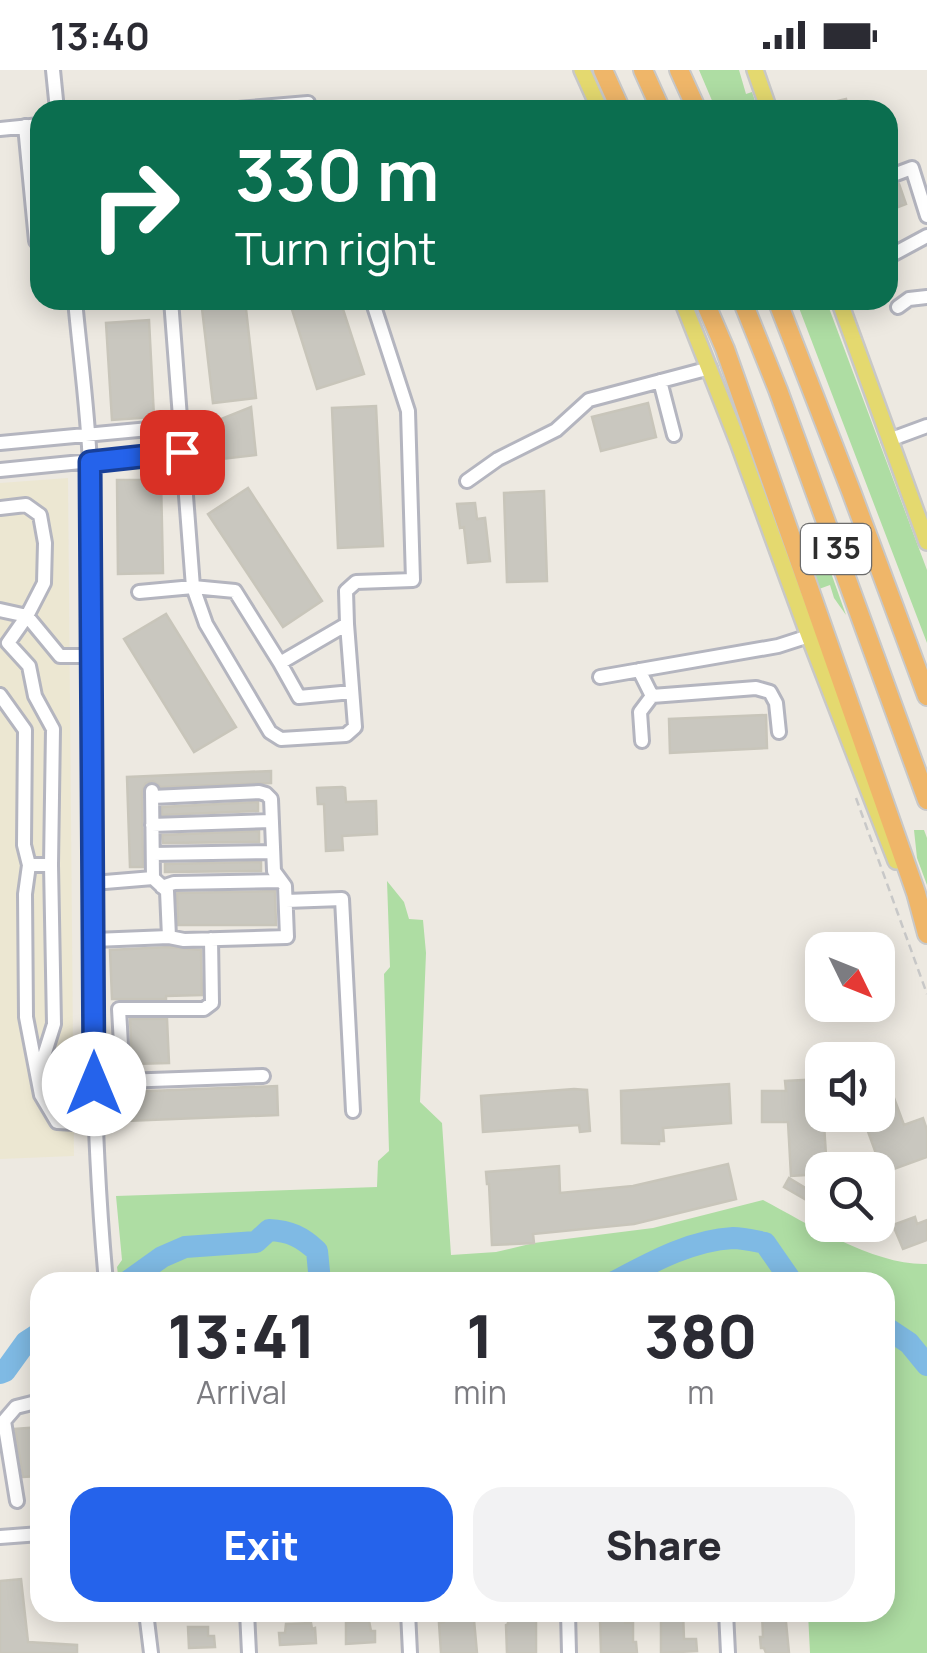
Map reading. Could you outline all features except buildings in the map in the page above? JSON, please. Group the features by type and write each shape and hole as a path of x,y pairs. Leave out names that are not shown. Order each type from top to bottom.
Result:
{"highway":[{"path":"602,70 616,100"},
{"path":"643,70 656,100"},
{"path":"679,70 692,100"},
{"path":"708,310 916,892 927,937"},
{"name":"I 35","path":"746,310 927,800"},
{"name":"I 35","path":"781,310 927,696"}],"main road":[{"path":"582,70 596,100"},
{"path":"754,70 765,100"},
{"path":"686,310 927,937"},
{"path":"843,310 927,542"}],"street":[{"path":"54,70 56,100"},
{"path":"0,128 30,126"},
{"path":"898,173 912,168 927,216"},
{"path":"898,252 927,236"},
{"path":"898,307 909,300 927,297"},
{"path":"76,310 90,462 95,1124 105,1272"},
{"path":"172,310 192,587 206,624 270,732 281,739 346,734 355,727 346,591 356,582 413,580 408,411 375,310"},
{"path":"467,480 498,459 556,430 589,400 710,368"},
{"path":"660,381 674,434"},
{"path":"0,443 180,426"},
{"path":"889,440 927,426"},
{"path":"0,470 182,452"},
{"path":"0,508 26,505 40,515 45,542 44,583 4,648 29,666 35,696 53,729 50,865 54,1024 38,1078"},
{"path":"140,592 192,587 235,590 299,698 352,692"},
{"path":"0,610 27,616 60,656 92,656"},
{"path":"280,663 346,624"},
{"path":"600,677 778,646 809,636"},
{"path":"638,670 652,696"},
{"path":"642,740 640,712 652,696 756,688 770,692 776,703 779,732"},
{"path":"0,695 24,730 24,845 30,866 25,894 26,1017 40,1094 57,1122 95,1124"},
{"path":"94,940 287,937 285,886 274,871 271,799 266,794 152,793 153,854 158,882 167,891 170,937"},
{"path":"152,825 272,821"},
{"path":"153,854 273,852"},
{"path":"30,866 50,865"},
{"path":"94,883 281,881"},
{"path":"286,901 342,899 353,1110"},
{"path":"211,940 212,1002 204,1009 120,1009 124,1082 263,1076"},
{"path":"17,1501 2,1421 16,1407 30,1404"},
{"path":"0,1537 30,1534"},
{"path":"147,1622 151,1653"},
{"path":"247,1622 249,1653"},
{"path":"408,1622 410,1653"},
{"path":"568,1622 569,1653"},
{"path":"726,1622 728,1653"}],"shaded area":[{"path":"68,478 74,1156 0,1159 0,483"}],"green space":[{"path":"699,70 739,70 746,94 752,92 755,100 712,100"},
{"path":"800,310 830,310 927,570 927,643"},
{"path":"824,561 846,615 830,585 819,589 812,565"},
{"path":"914,830 924,830 927,838 927,885 917,858"},
{"path":"387,881 404,902 409,919 423,920 426,953 420,1102 442,1123 451,1255 653,1228 763,1200 805,1222 805,1242 845,1242 886,1258 927,1264 927,1653 810,1653 808,1622 895,1622 895,1272 118,1272 122,1260 116,1196 377,1187 378,1161 389,1151 384,974 390,967"}],"waterway":[{"path":"141,1272 185,1247 256,1242 269,1230 295,1236 317,1251 319,1272"},
{"path":"633,1272 686,1248 733,1238 765,1243 785,1272"},
{"path":"895,1334 909,1343 927,1365"},
{"path":"0,1373 30,1339"}],"route":[{"path":"94,1084 90,462 182,452"}]}
